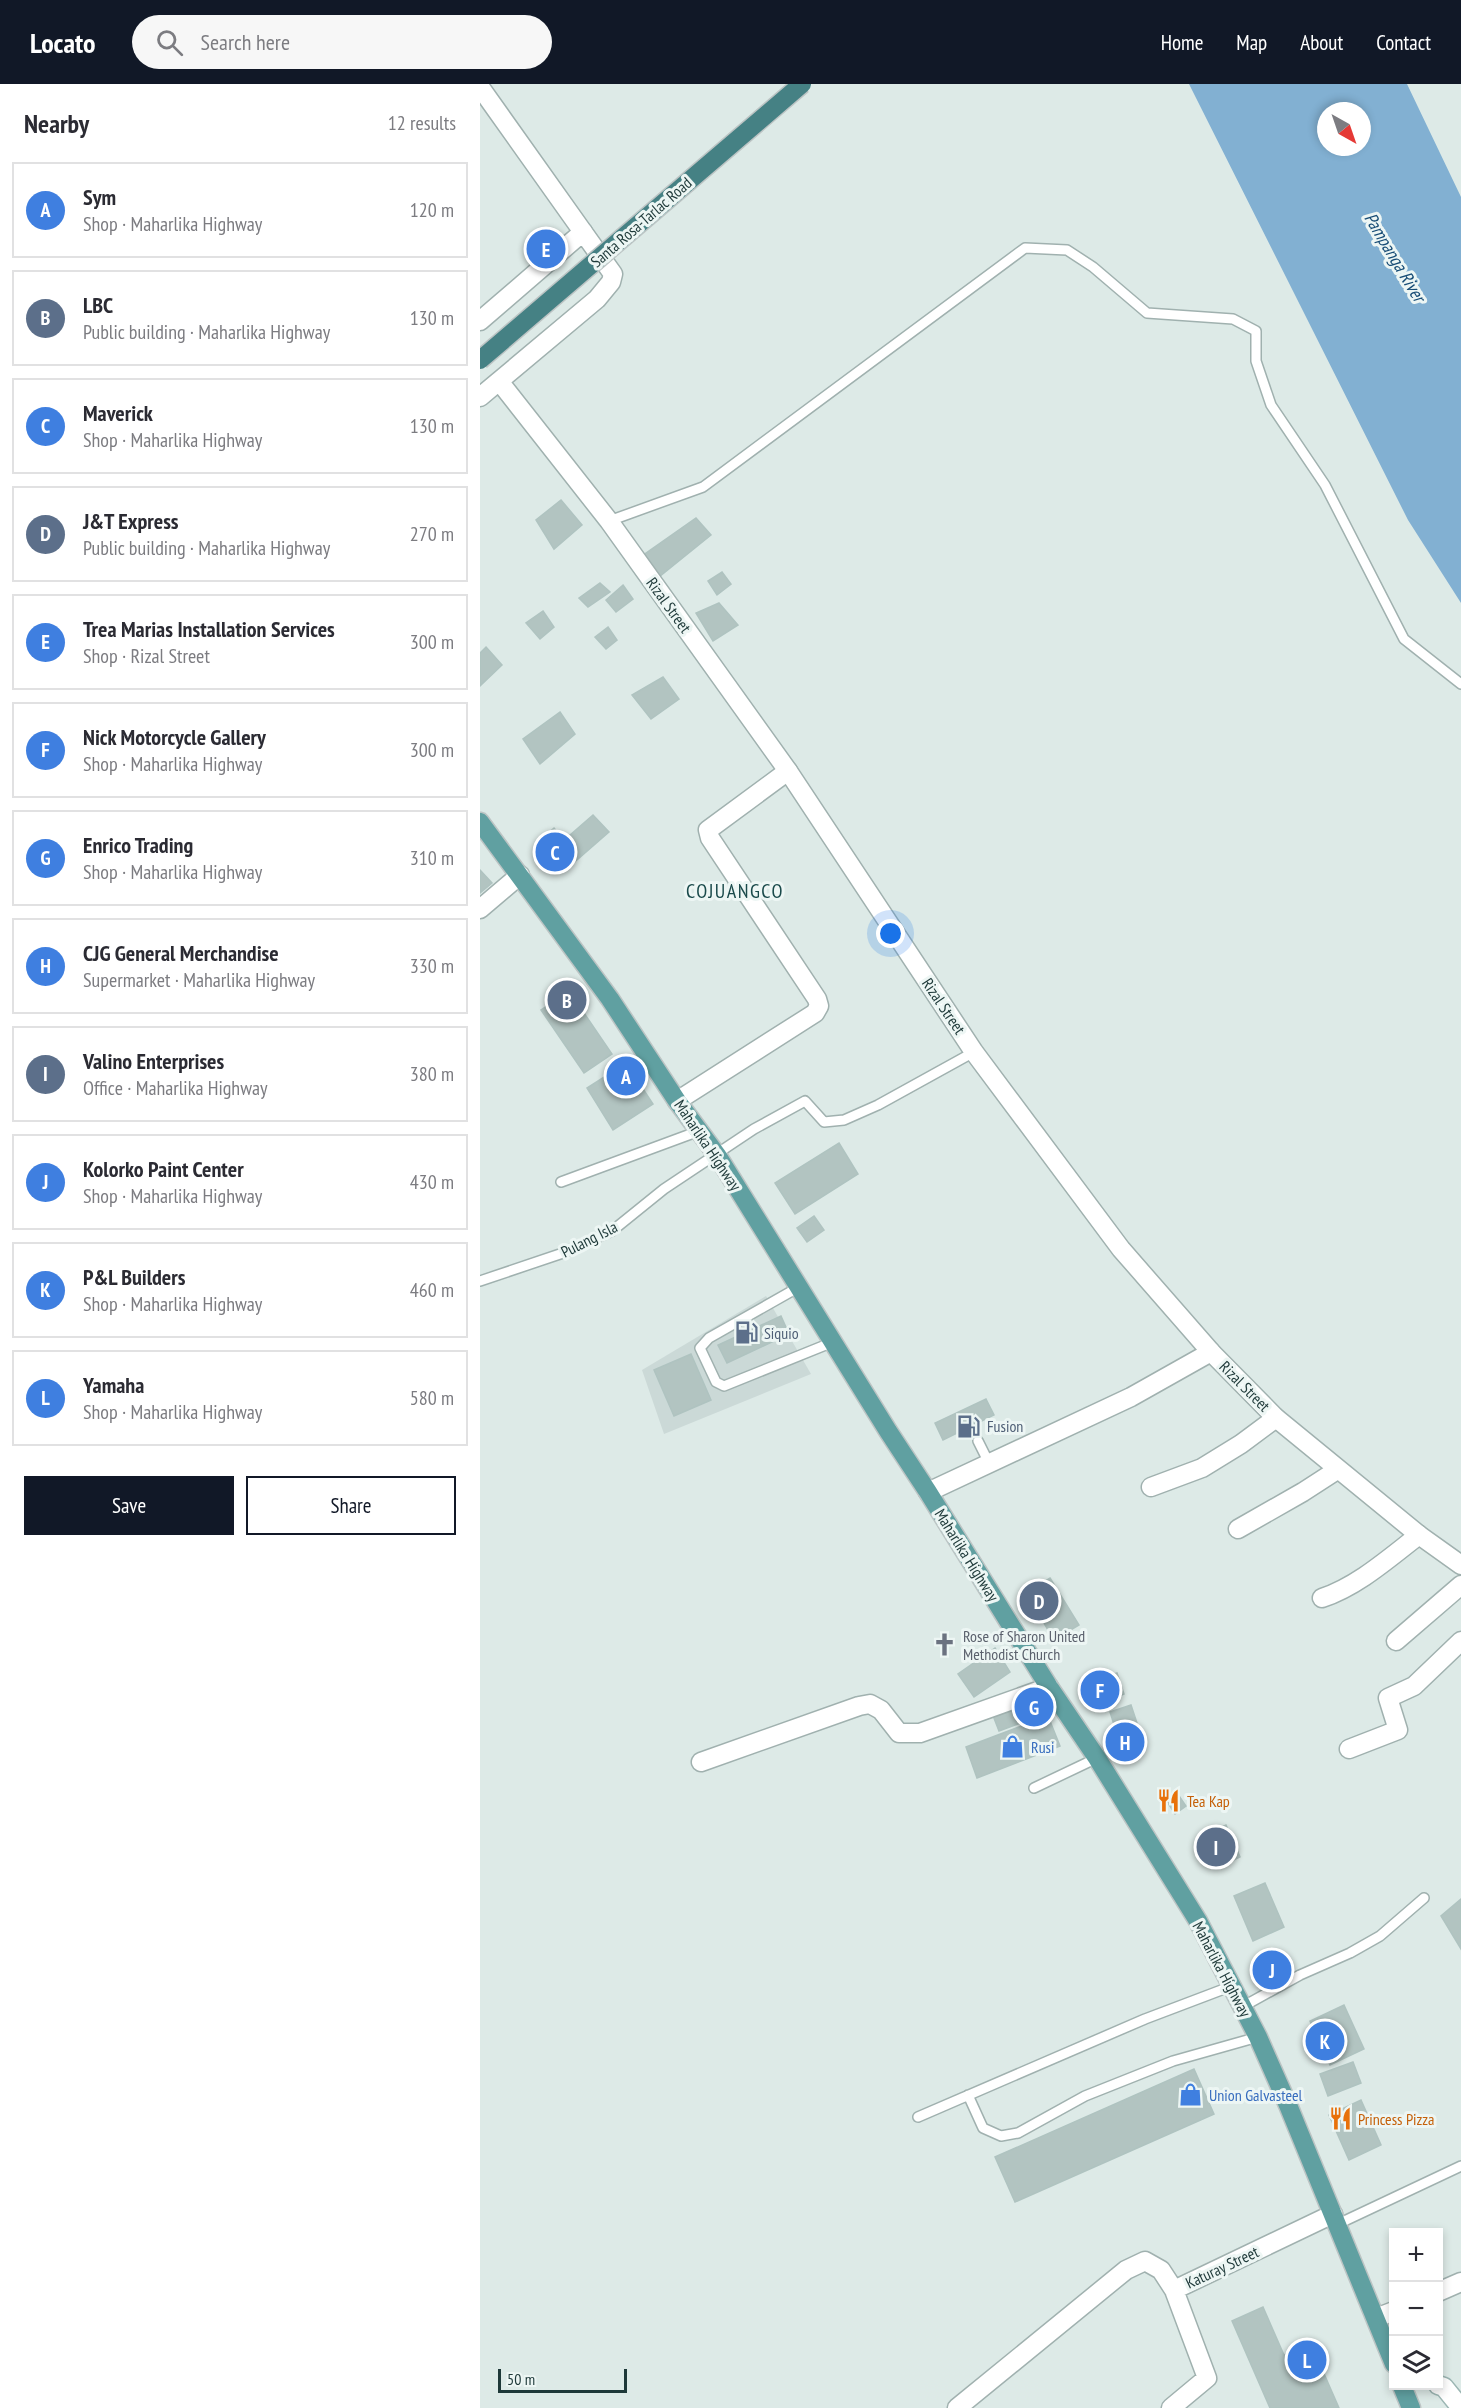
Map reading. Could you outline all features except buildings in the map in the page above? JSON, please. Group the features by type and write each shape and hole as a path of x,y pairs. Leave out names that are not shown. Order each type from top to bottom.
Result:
{"highway":[{"name":"Santa Rosa-Tarlac Road","path":"480,360 802,84"}],"main road":[{"name":"Maharlika Highway","path":"480,822 610,999 677,1101 717,1155 1198,1921 1258,2037 1389,2351"},
{"path":"1404,2390 1411,2408"}],"street":[{"path":"480,87 613,274 611,282 597,300 480,397"},
{"path":"480,321 583,232"},
{"name":"Rizal Street","path":"499,381 609,521 788,771 974,1052 1121,1249 1211,1352 1276,1418 1337,1470 1461,1565"},
{"path":"677,1101 815,1013 819,1006 817,999 710,838 708,830 788,771"},
{"path":"480,909 520,875"},
{"path":"928,1492 1131,1397 1211,1352"},
{"path":"1151,1487 1202,1468 1241,1444 1276,1418"},
{"path":"1238,1529 1337,1470"},
{"path":"1322,1598 1335,1594 1374,1569 1419,1535"},
{"path":"1396,1641 1461,1586"},
{"path":"1349,1749 1398,1730 1388,1698 1414,1686 1461,1641"},
{"path":"701,1762 859,1706 870,1704 881,1710 899,1733 920,1733 1049,1687"},
{"name":"Katuray Street","path":"1171,2408 1207,2378 1174,2290 1335,2219"},
{"path":"957,2408 1126,2270 1145,2261 1161,2270 1174,2290"},
{"path":"1443,2290 1461,2282"},
{"path":"1376,2318 1389,2313"},
{"path":"1443,2387 1461,2408"}],"lane":[{"path":"609,521 703,487 1025,248 1067,250 1094,267 1147,313 1233,319 1257,331 1256,361 1271,405 1325,485 1404,639 1461,684"},
{"name":"Pulang Isla","path":"480,1281 563,1253 612,1231 664,1189 754,1129 805,1101 824,1122 844,1120 878,1105 974,1052"},
{"path":"561,1182 699,1131"},
{"path":"799,1287 709,1338 700,1348 716,1382 724,1386 833,1342"},
{"path":"978,1441 989,1463"},
{"path":"1034,1788 1097,1758"},
{"path":"1242,2007 1300,1975 1350,1953 1380,1936 1424,1898"},
{"path":"918,2116 1145,2019 1232,1986"},
{"path":"968,2095 983,2128 1001,2136 1018,2133 1085,2096 1173,2061 1258,2037"},
{"path":"1335,2219 1461,2166"}],"shaded area":[{"name":"Siquio","path":"766,1296 811,1374 664,1434 642,1370"}],"water":[{"name":"Pampanga River","path":"1189,84 1407,84 1461,197 1461,603 1408,520"}],"place":[{"name":"Trea Marias Installation Services","path":"546,249"},
{"name":"Maverick","path":"555,852"},
{"name":"LBC","path":"567,1000"},
{"name":"Sym","path":"626,1076"},
{"name":"Siquio","path":"746,1333"},
{"name":"Fusion","path":"969,1426"},
{"name":"J&T Express","path":"1039,1601"},
{"name":"Rose of Sharon United Methodist Church","path":"945,1645"},
{"name":"Nick Motorcycle Gallery","path":"1100,1690"},
{"name":"Enrico Trading","path":"1034,1707"},
{"name":"CJG General Merchandise","path":"1125,1742"},
{"name":"Rusi","path":"1013,1747"},
{"name":"Tea Kap","path":"1169,1801"},
{"name":"Valino Enterprises","path":"1216,1847"},
{"name":"Kolorko Paint Center","path":"1272,1970"},
{"name":"P&L Builders","path":"1325,2041"},
{"name":"Union Galvasteel","path":"1191,2095"},
{"name":"Princess Pizza","path":"1340,2119"},
{"name":"Yamaha","path":"1307,2360"}],"district":[{"name":"COJUANGCO","path":"735,891"}]}
